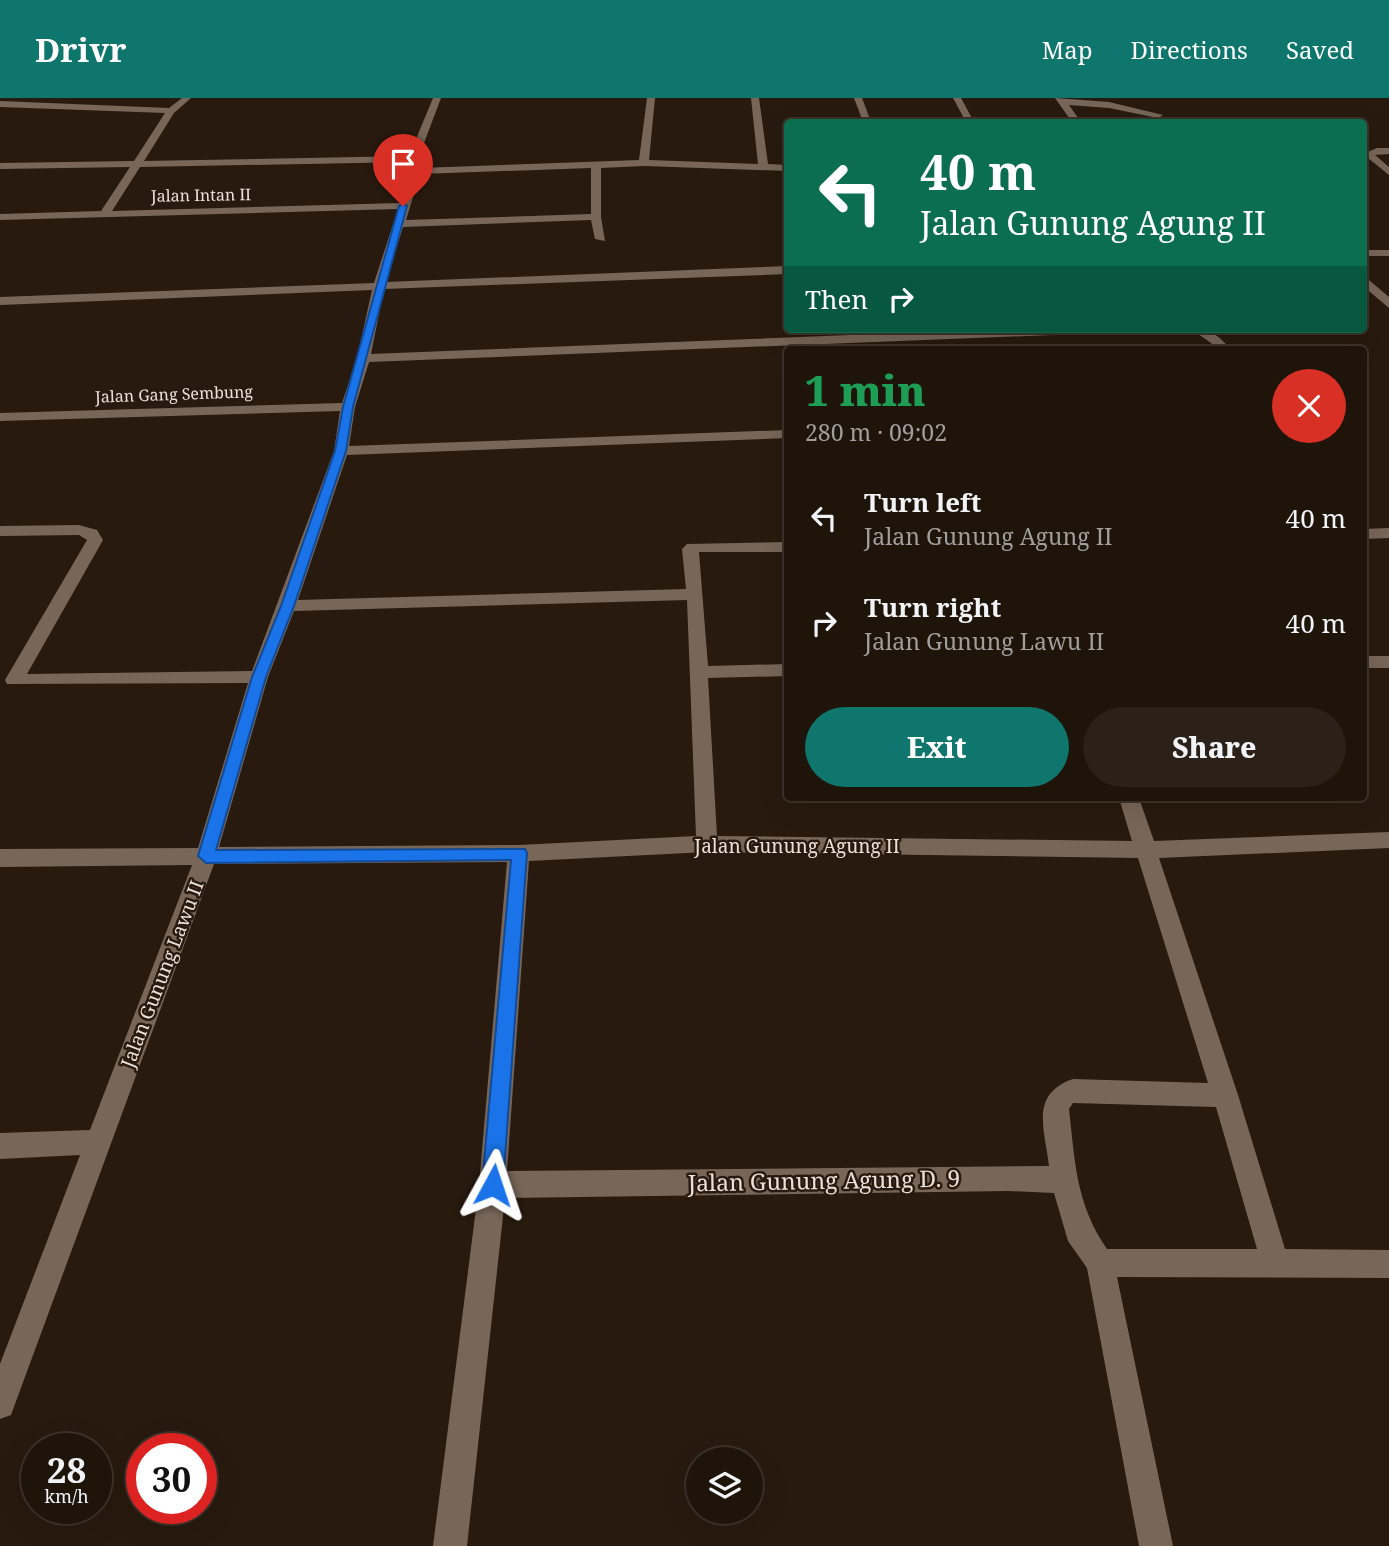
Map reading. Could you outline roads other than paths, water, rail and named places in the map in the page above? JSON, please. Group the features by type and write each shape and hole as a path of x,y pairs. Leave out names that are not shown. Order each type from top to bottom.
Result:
{"street":[{"path":"105,213 171,111 187,98"},
{"name":"Jalan Gunung Lawu II","path":"0,1404 206,856 259,677 287,606 341,451 348,407 363,358 379,286 437,98"},
{"path":"644,163 651,98"},
{"path":"755,98 764,166"},
{"path":"858,98 866,119"},
{"path":"957,98 968,119"},
{"path":"1060,100 1109,105 1158,115"},
{"path":"1060,100 1074,119"},
{"path":"0,104 171,111"},
{"path":"1389,151 1377,150 1368,154 1389,172"},
{"path":"0,166 136,162 415,165 644,163 784,168"},
{"path":"596,164 596,217 601,239"},
{"name":"Jalan Intan II","path":"0,217 403,206"},
{"path":"397,224 596,217"},
{"path":"1367,253 1389,253"},
{"path":"0,302 784,270"},
{"path":"1367,283 1389,304"},
{"path":"363,358 1000,333"},
{"path":"1204,333 1221,346"},
{"name":"Jalan Gang Sembung","path":"0,417 348,407"},
{"path":"341,451 784,434"},
{"path":"0,531 79,530 91,533 95,540 7,679"},
{"path":"1367,534 1389,533"},
{"path":"707,844 695,594 690,549 784,547"},
{"path":"287,606 695,594"},
{"path":"1367,662 1389,662"},
{"path":"697,672 784,670"},
{"path":"7,679 259,677"},
{"path":"1130,801 1275,1263"},
{"name":"Jalan Gunung Agung II","path":"0,858 519,853 707,844 1146,850 1389,840"},
{"path":"450,1546 493,1185 519,853"},
{"path":"1156,1546 1100,1263 1078,1231 1064,1180 1056,1109 1058,1099 1064,1093 1073,1091 1224,1094"},
{"path":"0,1146 99,1142"},
{"name":"Jalan Gunung Agung D. 9","path":"493,1185 1008,1178 1064,1180"},
{"path":"1100,1263 1389,1264"}]}
